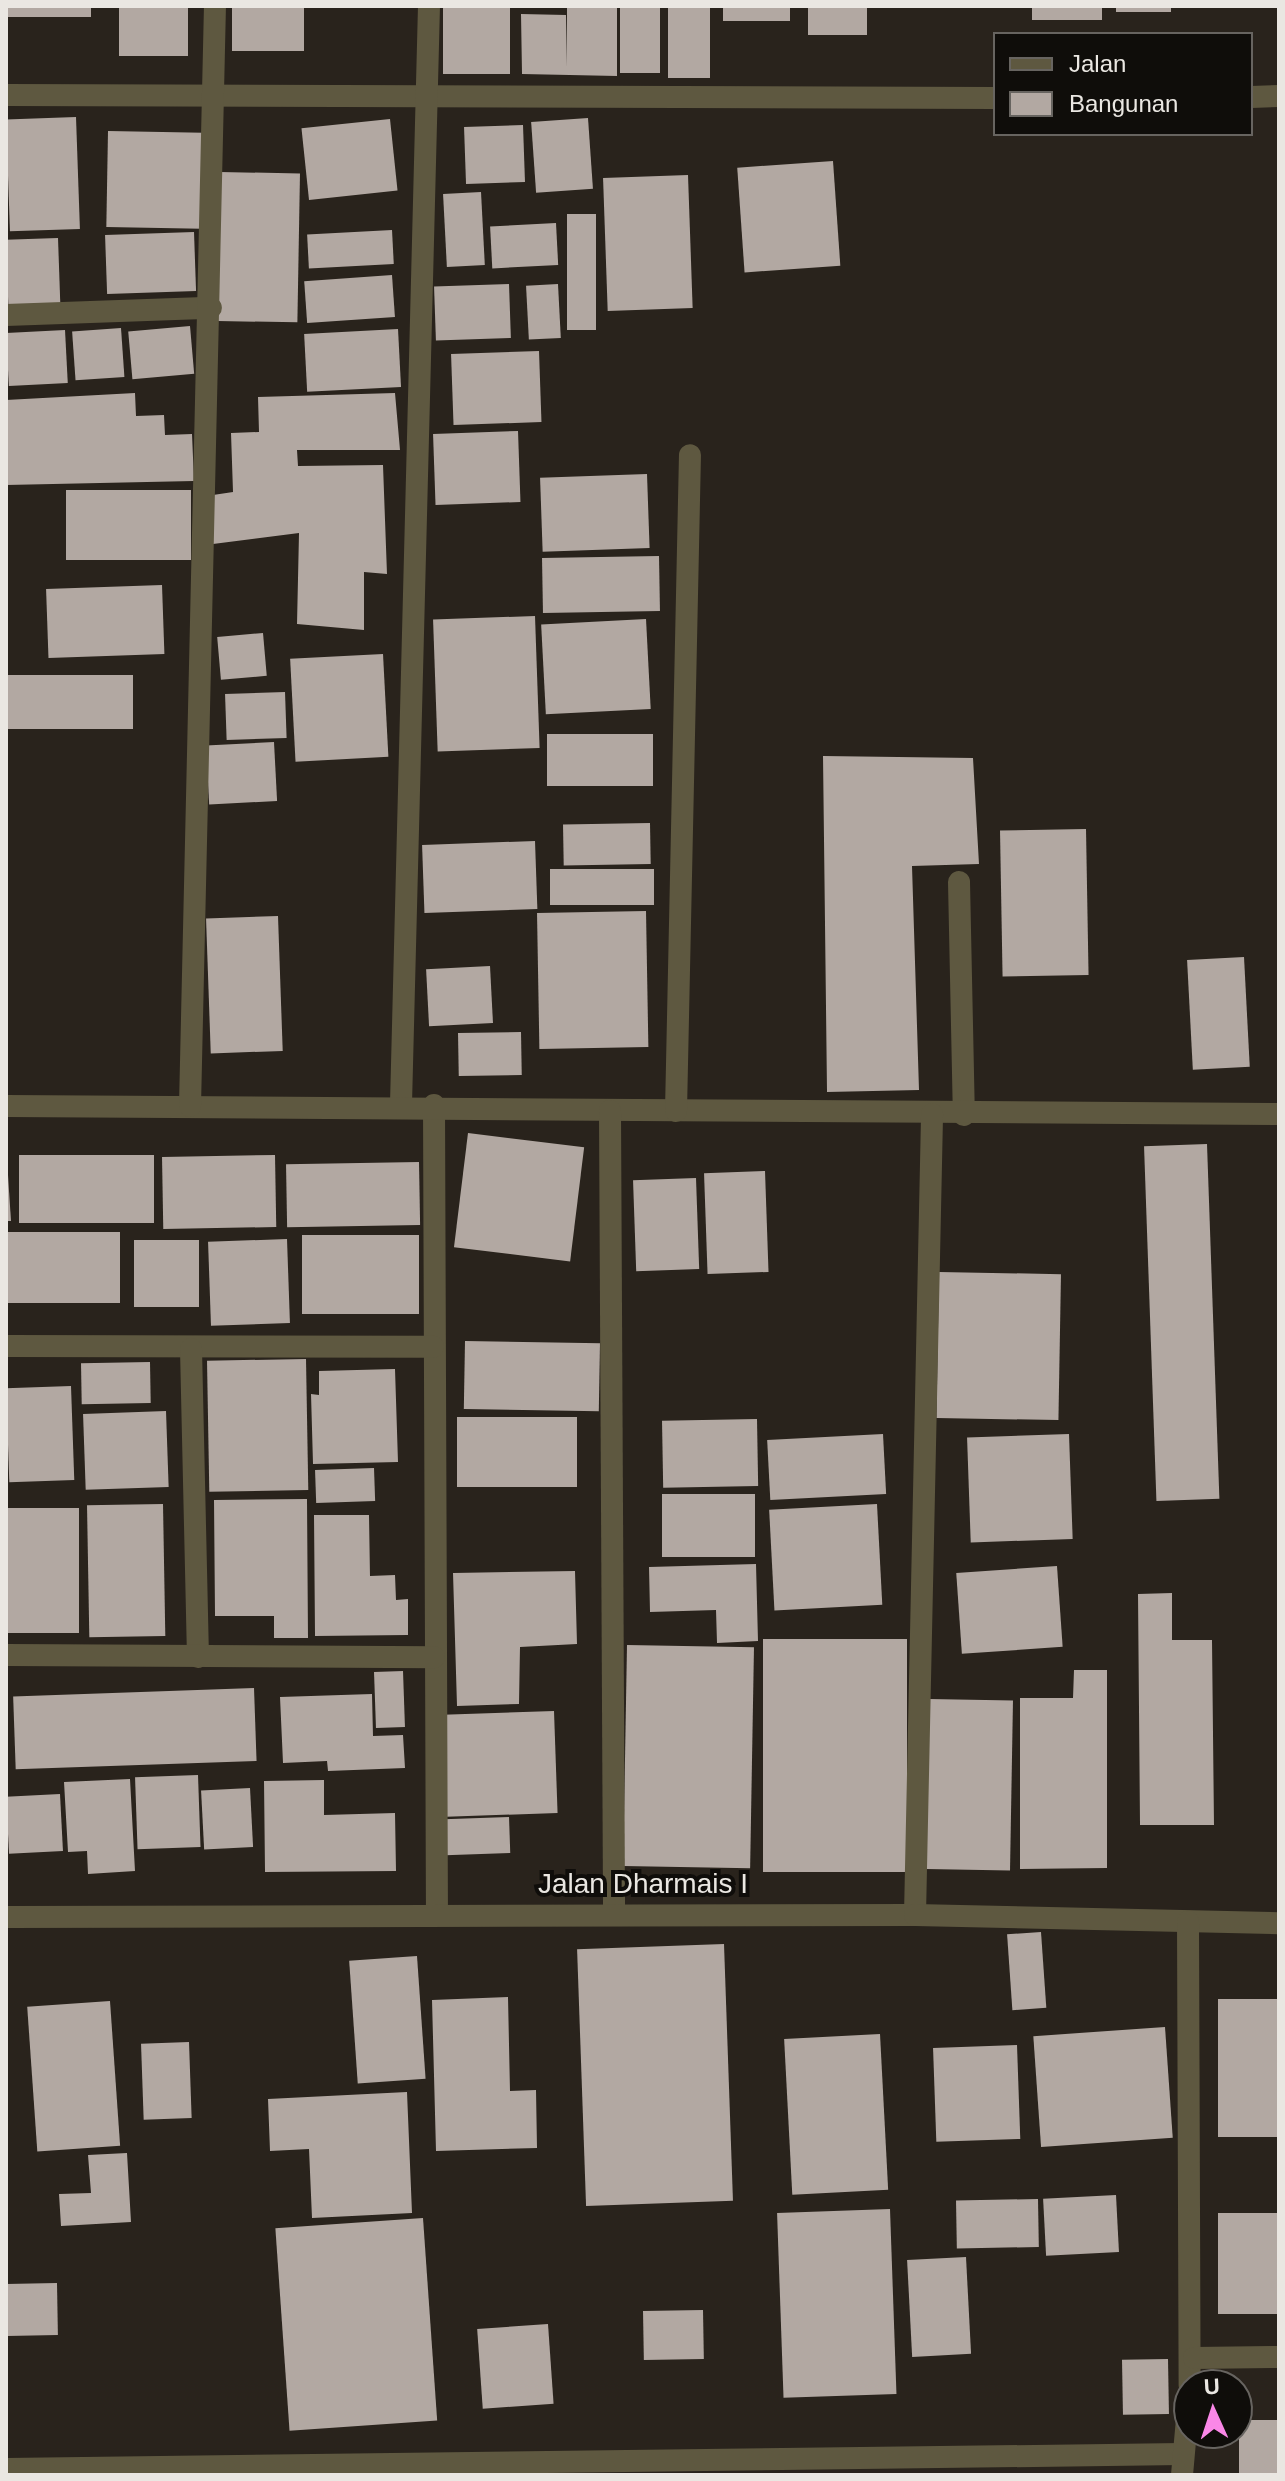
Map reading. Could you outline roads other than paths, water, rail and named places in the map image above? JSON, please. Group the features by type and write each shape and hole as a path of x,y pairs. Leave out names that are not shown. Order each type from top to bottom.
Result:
{"street":[{"path":"190,1106 211,308 215,6"},
{"path":"401,1104 429,6"},
{"path":"6,95 427,99 993,98"},
{"path":"1253,97 1279,96"},
{"path":"6,315 211,308"},
{"path":"676,1111 690,455"},
{"path":"959,882 964,1115"},
{"path":"6,1106 401,1104 610,1111 964,1115 1279,1114"},
{"path":"434,1105 437,1913"},
{"path":"610,1111 614,1914"},
{"path":"915,1915 932,1114"},
{"path":"6,1346 191,1349 433,1347"},
{"path":"191,1349 198,1657"},
{"path":"6,1655 434,1657"},
{"name":"Jalan Dharmais I","path":"6,1917 437,1913 915,1915 1279,1923"},
{"path":"1188,1922 1192,2369"},
{"path":"1194,2358 1279,2357"},
{"path":"6,2469 1182,2464"}]}
